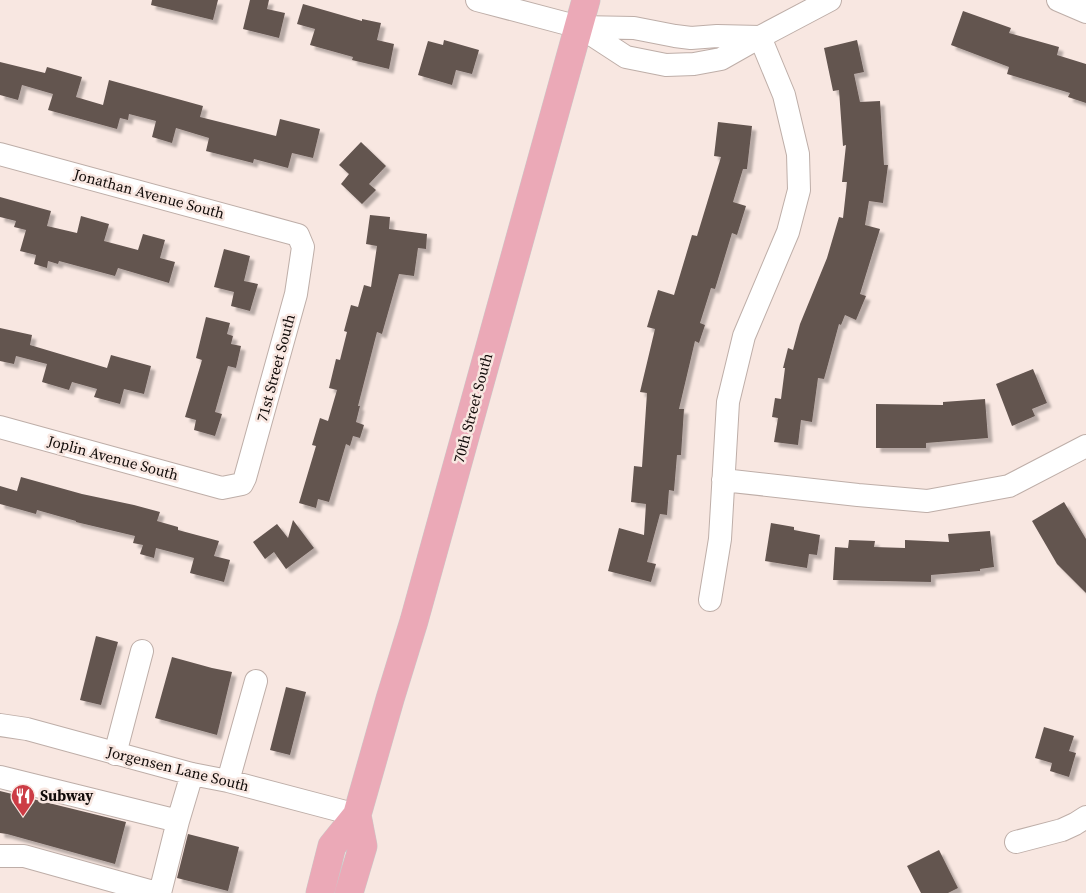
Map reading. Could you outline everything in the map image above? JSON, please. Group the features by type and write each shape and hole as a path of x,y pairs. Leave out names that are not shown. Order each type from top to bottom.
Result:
{"main road":[{"name":"70th Street South","path":"320,893 332,846 357,815 414,621 586,0"},
{"name":"70th Street South","path":"349,893 363,846 357,815"}],"street":[{"path":"477,0 579,27 634,28 691,38 717,36 760,37"},
{"path":"579,27 626,57 666,65 694,64 721,59 830,0"},
{"path":"1058,0 1086,12"},
{"path":"710,600 720,539 728,402 744,336 788,232 798,190 798,154 784,95 760,37"},
{"name":"Jonathan Avenue South","path":"0,154 298,235"},
{"name":"71st Street South","path":"226,487 242,484 245,478 296,294 303,247 298,235"},
{"name":"Joplin Avenue South","path":"0,427 222,488 226,487"},
{"path":"723,480 927,501 1009,486 1085,448"},
{"path":"115,754 142,651"},
{"path":"228,782 256,681"},
{"name":"Jorgensen Lane South","path":"0,725 27,730 357,815"},
{"path":"0,856 24,856 159,893 192,774"},
{"path":"0,777 178,821"},
{"path":"1016,842 1062,830 1086,817"}],"building":[{"path":"152,0 218,0 213,20 151,5"},
{"path":"250,0 269,0 267,9 285,13 279,38 243,29"},
{"path":"303,4 362,21 362,19 381,23 377,40 394,44 389,69 352,60 353,57 310,45 315,29 297,24"},
{"path":"963,11 1011,28 1009,33 1059,47 1057,55 1086,64 1086,103 1068,97 1070,93 1007,74 1009,67 951,45"},
{"path":"444,40 479,50 472,74 456,70 452,85 418,75 428,41 443,45"},
{"path":"857,40 864,72 854,74 860,102 880,101 884,165 888,165 883,203 869,201 865,225 880,229 860,294 866,296 856,320 845,315 841,325 839,324 824,379 818,378 812,422 801,420 798,445 774,442 778,418 772,417 775,398 781,399 785,368 783,368 788,348 793,350 800,324 827,258 839,217 843,218 847,182 842,182 846,145 843,146 839,90 833,91 824,48"},
{"path":"0,62 45,73 47,67 82,77 76,97 103,105 109,80 203,106 200,117 276,136 280,119 320,129 313,158 292,153 288,168 254,159 253,163 206,151 209,138 176,128 172,143 152,137 156,121 129,114 128,120 120,118 117,129 48,110 53,94 22,85 18,100 0,95"},
{"path":"718,122 752,126 747,169 743,169 733,202 746,206 737,235 732,233 715,289 711,288 700,323 705,325 699,343 695,341 679,409 684,409 681,455 677,455 674,491 669,490 667,515 660,514 647,562 656,564 651,582 608,571 619,528 644,535 646,504 631,502 634,466 642,467 647,393 640,392 655,329 647,327 658,290 674,295 692,235 697,236 721,157 714,156"},
{"path":"361,142 386,166 369,184 376,190 362,204 341,184 349,174 339,165"},
{"path":"0,197 51,211 47,226 77,233 81,216 109,224 104,241 138,250 143,234 165,240 160,258 175,262 169,283 118,268 115,276 59,261 58,264 48,261 47,268 34,264 36,255 20,251 26,230 14,227 16,221 0,217"},
{"path":"370,215 390,217 389,229 427,234 426,249 418,248 414,276 399,274 382,334 377,332 358,406 360,406 356,422 364,425 360,438 353,436 350,446 346,444 329,502 318,499 316,508 299,503 316,446 312,445 320,418 328,421 337,390 329,388 336,359 340,360 347,332 344,331 351,305 358,307 364,285 371,287 377,246 366,244"},
{"path":"224,249 250,256 244,281 258,284 250,311 231,306 234,292 214,287"},
{"path":"206,317 230,323 227,334 233,336 231,344 241,346 236,368 228,366 215,412 222,414 215,436 194,430 196,420 185,417 202,360 196,358"},
{"path":"0,328 32,335 30,345 107,368 111,355 151,366 144,394 124,389 120,404 94,397 97,389 72,382 69,390 42,382 47,364 16,356 14,364 0,361"},
{"path":"1033,369 1047,403 1032,409 1035,416 1012,426 996,384"},
{"path":"985,399 988,438 926,443 926,448 876,448 876,404 943,405 943,402"},
{"path":"21,477 82,494 160,512 157,521 178,527 178,530 219,541 214,556 230,560 224,582 190,573 194,558 156,548 154,558 140,554 143,545 133,543 135,536 76,522 37,510 36,514 0,504 0,486 17,491"},
{"path":"1064,502 1086,539 1086,593 1057,564 1032,521"},
{"path":"293,520 314,548 286,569 274,552 265,559 253,542 277,524 288,538"},
{"path":"771,523 794,527 794,530 820,535 817,555 809,554 807,568 765,561"},
{"path":"990,531 994,567 980,569 980,571 931,575 931,582 833,580 835,547 848,548 849,540 875,541 874,547 905,548 905,540 949,542 948,534"},
{"path":"96,636 118,642 101,705 80,700"},
{"path":"172,657 232,672 217,735 155,718"},
{"path":"286,687 306,692 290,755 270,750"},
{"path":"1044,727 1074,736 1069,751 1076,753 1069,777 1050,771 1052,763 1035,758"},
{"path":"0,791 126,822 115,864 0,833"},
{"path":"188,834 239,847 228,891 177,878"},
{"path":"939,850 958,888 948,893 921,893 907,866"}],"place":[{"name":"Subway","path":"23,817"}]}
